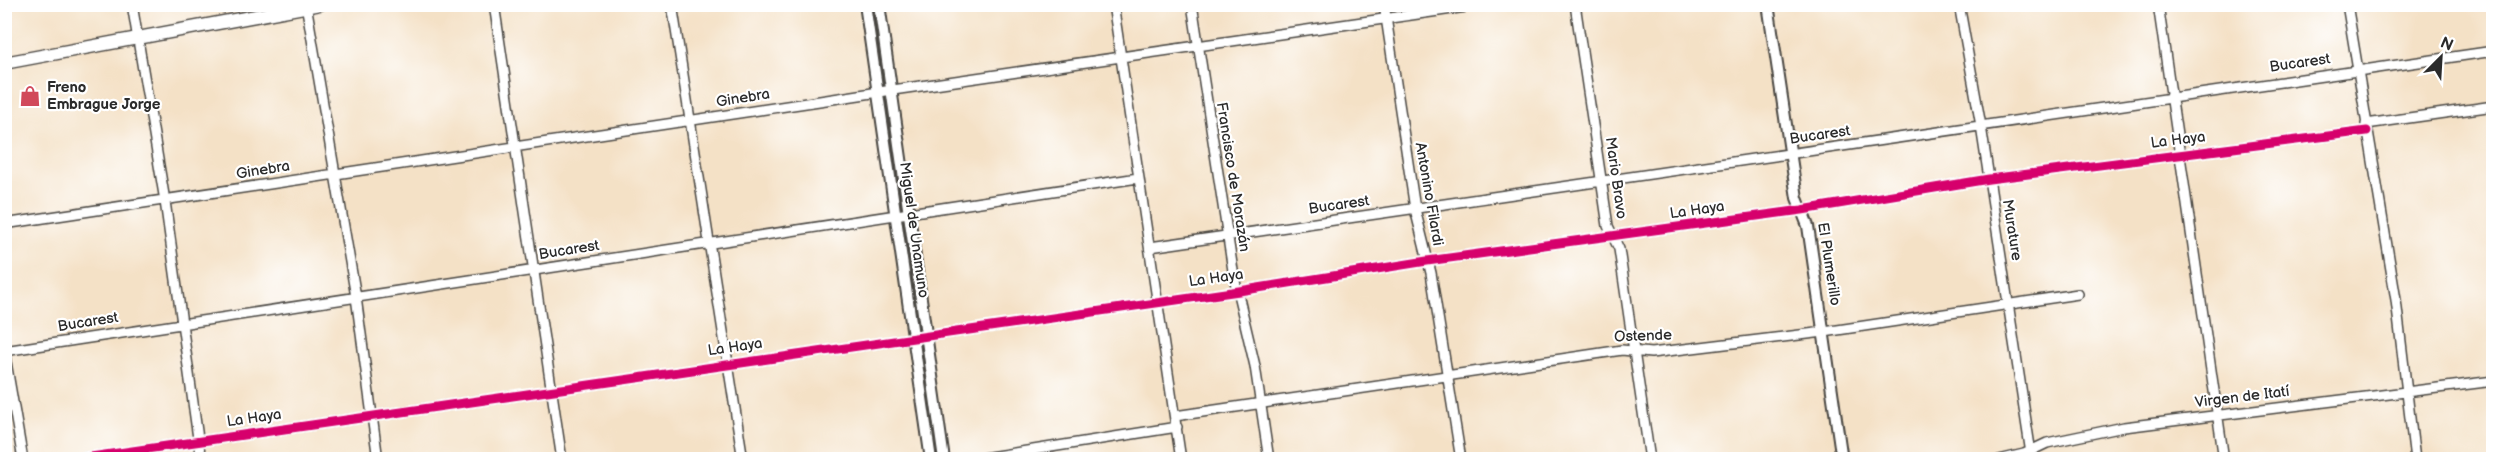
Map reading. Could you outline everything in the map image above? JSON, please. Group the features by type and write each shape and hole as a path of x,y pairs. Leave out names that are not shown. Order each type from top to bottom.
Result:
{"main road":[{"path":"4,63 320,4"}],"street":[{"path":"132,4 165,201 201,459"},
{"path":"494,4 562,459"},
{"path":"672,4 743,459"},
{"name":"Miguel de Unamuno","path":"865,4 931,459"},
{"name":"Miguel de Unamuno","path":"879,4 944,459"},
{"path":"1113,4 1181,459"},
{"name":"Francisco de Morazán","path":"1192,4 1227,236 1261,405 1269,459"},
{"name":"Antonino Filardi","path":"1384,4 1415,209 1427,261 1461,459"},
{"name":"Ginebra","path":"4,224 1121,56 1487,4"},
{"name":"Mario Bravo","path":"1575,4 1608,226 1619,249 1650,459"},
{"name":"El Plumerillo","path":"1768,4 1789,154 1797,198 1808,226 1842,459"},
{"name":"Murature","path":"1959,4 1981,126 2032,455"},
{"path":"2158,4 2224,459"},
{"path":"2347,4 2396,300 2415,459"},
{"path":"306,6 356,297 378,459"},
{"name":"Bucarest","path":"1150,247 1602,183 2172,96 2493,51"},
{"name":"La Haya","path":"70,459 1239,291 1427,261 1802,210 1989,179 2181,155 2367,128 2493,106"},
{"name":"Bucarest","path":"5,350 1138,178"},
{"name":"Ostende","path":"1175,416 1622,350 1651,353 1824,332 2078,294"},
{"path":"5,350 23,459"},
{"name":"Virgen de Itatí","path":"1998,459 2032,455 2047,443 2124,427 2493,381"},
{"path":"970,459 1177,427"}],"cycle path":[{"path":"70,460 1239,291 1427,261 1802,210 1989,179 2367,131"}],"place":[{"name":"Freno Embrague Jorge","path":"30,96"}]}
